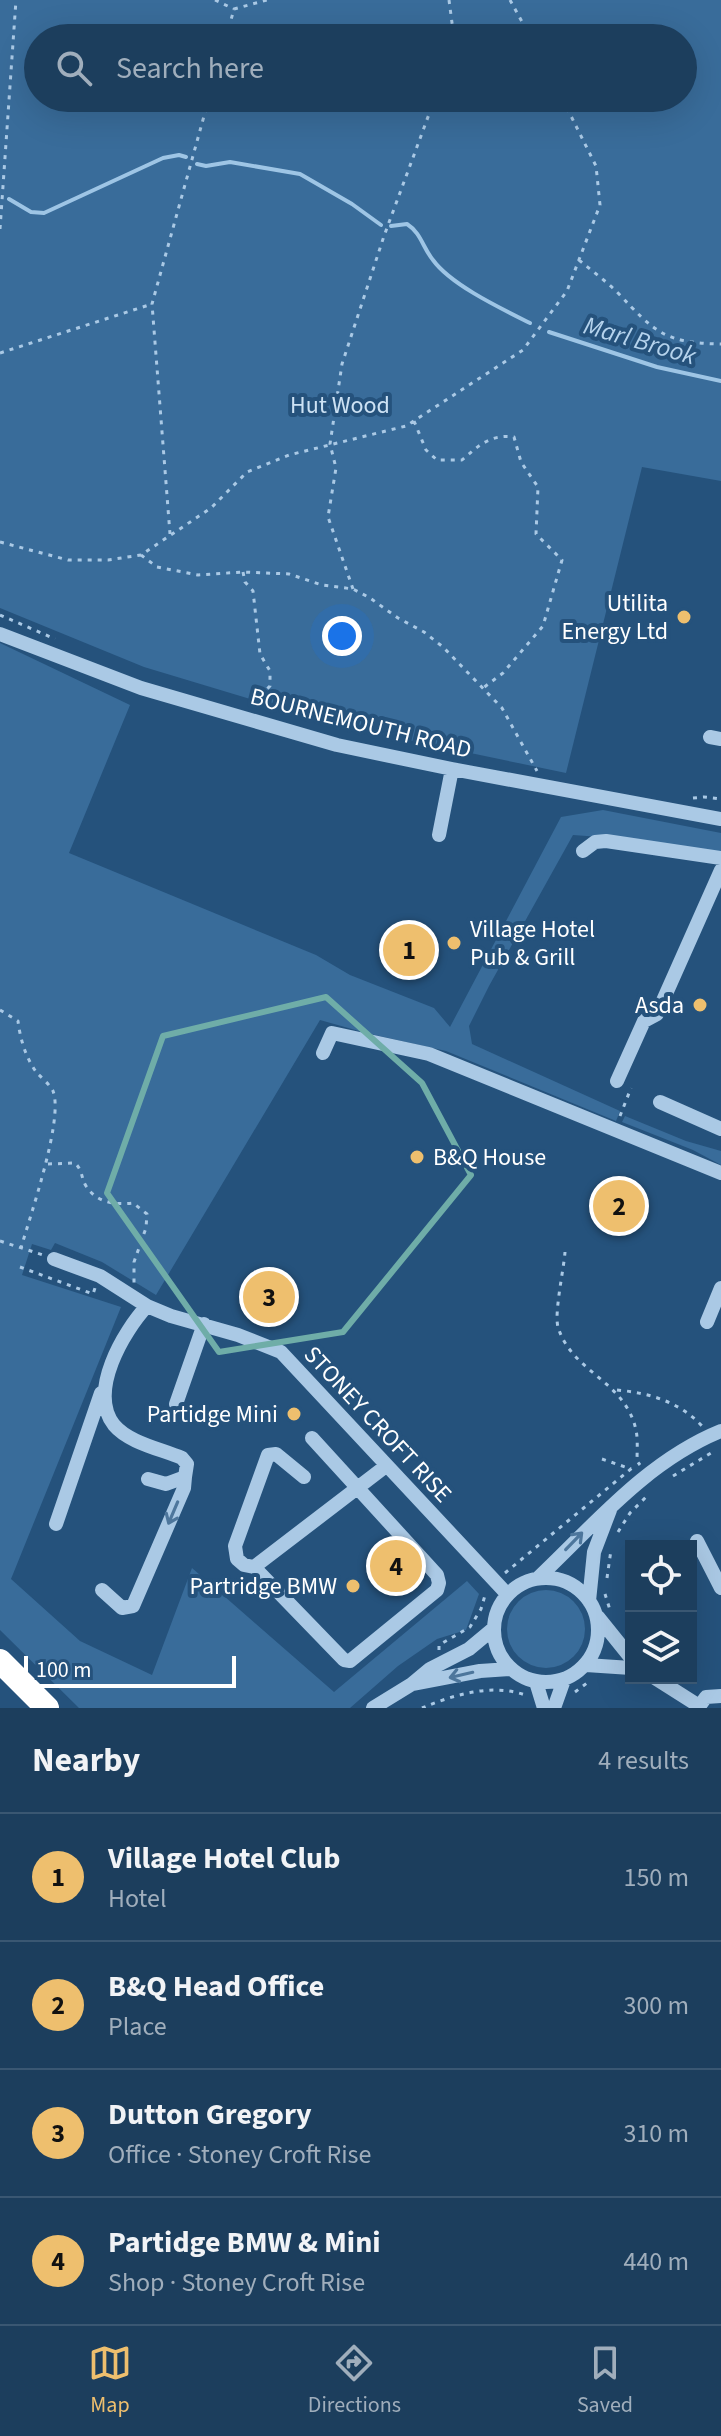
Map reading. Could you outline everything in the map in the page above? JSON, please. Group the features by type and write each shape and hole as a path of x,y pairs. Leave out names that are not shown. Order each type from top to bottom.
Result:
{"highway":[{"path":"0,1661 47,1708"}],"street":[{"name":"BOURNEMOUTH ROAD","path":"0,634 141,688 337,745 721,818"},
{"path":"439,835 452,769"},
{"path":"583,851 595,842 606,841 721,858"},
{"path":"624,1085 644,1021 657,1014 716,893 721,870"},
{"path":"323,1053 332,1033 429,1054 721,1173"},
{"path":"660,1102 721,1129"},
{"name":"STONEY CROFT RISE","path":"54,1259 100,1276 147,1306 171,1316 204,1324 281,1352 507,1594"},
{"path":"707,1322 721,1288"},
{"path":"56,1524 105,1382 129,1325 147,1306"},
{"path":"176,1404 201,1350 204,1324"},
{"path":"102,1590 122,1608 133,1606 184,1488 187,1464 182,1458 137,1441 116,1427 105,1409 105,1382"},
{"path":"304,1477 276,1454 268,1455 235,1546 237,1559 244,1565 254,1567 344,1660 350,1661 437,1590 439,1583 437,1575 312,1438"},
{"path":"538,1578 575,1539 649,1474 717,1438"},
{"path":"254,1567 386,1466"},
{"path":"148,1479 166,1484 185,1477"},
{"path":"412,1684 480,1671 510,1669 536,1682 564,1680 586,1665 595,1649 598,1631 592,1607 594,1552 612,1506"},
{"path":"697,1541 721,1588"},
{"path":"510,1669 495,1644 493,1629 500,1605 507,1594 521,1584 538,1578 567,1582 580,1590 611,1637 625,1652"},
{"path":"373,1708 430,1669 469,1649 493,1629"},
{"path":"586,1665 625,1668"},
{"path":"554,1708 564,1680"},
{"path":"536,1682 544,1708"},
{"path":"664,1684 698,1707 706,1697 721,1696"}],"path":[{"path":"0,229 16,0"},
{"path":"215,0 234,9 267,0"},
{"path":"449,0 452,24"},
{"path":"510,0 523,24"},
{"path":"230,24 234,9"},
{"path":"170,535 152,304 205,112"},
{"path":"353,589 328,517 336,468 330,444 342,364 384,236 430,112"},
{"path":"0,542 68,560 108,560 141,555 211,508 247,472 289,455 406,426 523,350 567,291 600,205 596,166 569,112"},
{"path":"579,260 617,292 637,316 661,334 691,344 721,344"},
{"path":"0,353 152,304"},
{"path":"414,421 426,450 437,460 462,460 482,442 499,435 514,437 521,462 538,487 536,534 562,560 543,626 503,673 483,688"},
{"path":"141,555 157,567 198,575 243,572 289,574 322,585 353,589 424,632 502,708 537,771 522,769"},
{"path":"243,572 245,582 253,591 260,654 270,671 270,686 263,693 259,709"},
{"path":"0,615 65,643"},
{"path":"692,799 721,799"},
{"path":"0,1010 18,1021 19,1033 35,1069 53,1091 55,1108 48,1164 36,1192 21,1248"},
{"path":"622,1111 624,1085"},
{"path":"48,1164 75,1163 82,1170 85,1185 100,1199 115,1205 133,1203 147,1214 146,1228 134,1262 133,1287"},
{"path":"0,1241 54,1259"},
{"path":"439,1645 470,1627 481,1609 483,1595 496,1582 638,1464 636,1430 622,1399 578,1361 557,1324 565,1252"},
{"path":"20,1267 93,1294 100,1276"},
{"path":"615,1390 652,1395 671,1403 717,1438 671,1476"},
{"path":"602,1459 631,1469"},
{"path":"618,1533 630,1513 649,1493"},
{"path":"607,1580 612,1543"},
{"path":"605,1593 611,1616 611,1637"}],"highlighted area":[{"path":"326,997 422,1083 471,1175 343,1332 219,1352 107,1193 163,1036"}],"green space":[{"name":"Hut Wood","path":"0,0 721,0 721,481 642,467 566,773 336,725 144,667 0,608"},
{"path":"0,643 130,705 69,853 316,955 350,975 434,1008 450,1027 561,817 603,810 721,833 721,853 642,840 573,835 469,1026 472,1044 620,1111 616,1121 446,1051 320,1020 156,1295 102,1262 55,1243 51,1250 32,1244 22,1275 121,1307 11,1579 80,1641 152,1675 192,1568 334,1692 467,1581 479,1594 466,1630 437,1639 398,1666 350,1708 79,1708 0,1630"},
{"path":"625,1116 686,1141 721,1151 721,1165 693,1150 622,1122"},
{"path":"538,1590 554,1590 568,1596 579,1607 585,1629 579,1651 568,1662 554,1668 538,1668 524,1662 513,1651 507,1637 507,1621 513,1607 524,1596"}],"waterway":[{"name":"Marl Brook","path":"9,199 31,212 44,213 163,158 186,157"},
{"name":"Marl Brook","path":"197,164 206,166 230,162 300,174 381,225"},
{"name":"Marl Brook","path":"391,226 407,224 416,232 433,260 452,278 478,296 530,323"},
{"name":"Marl Brook","path":"549,332 657,367 721,381"}],"place":[{"name":"Utilita Energy Ltd","path":"684,617"},
{"name":"Village Hotel Pub & Grill","path":"454,943"},
{"name":"Village Hotel Club","path":"409,950"},
{"name":"Asda","path":"700,1005"},
{"name":"B&Q House","path":"417,1157"},
{"name":"B&Q Head Office","path":"619,1206"},
{"name":"Dutton Gregory","path":"269,1297"},
{"name":"Partidge Mini","path":"294,1414"},
{"name":"Partidge BMW & Mini","path":"396,1566"},
{"name":"Partridge BMW","path":"353,1586"}]}
